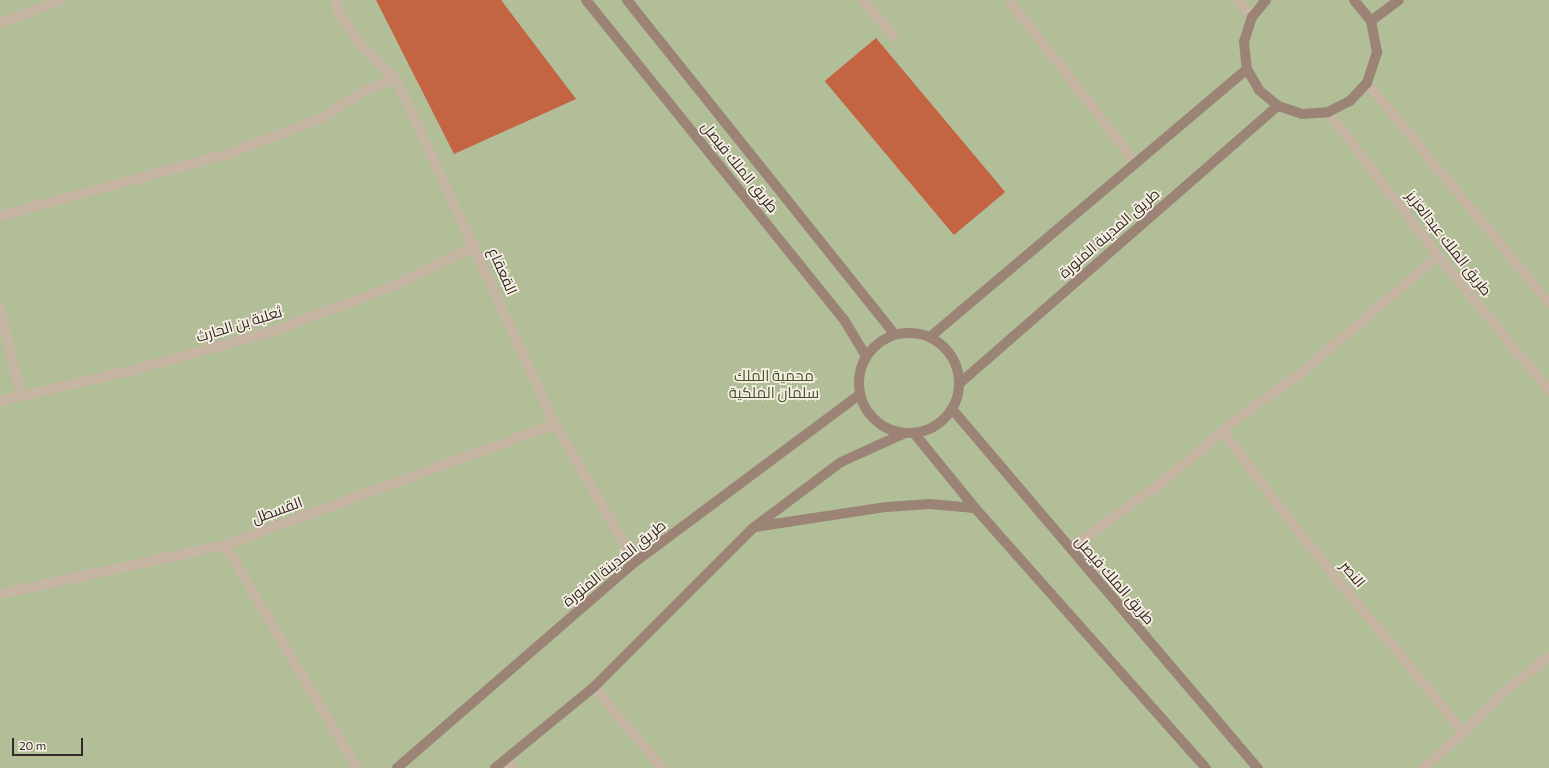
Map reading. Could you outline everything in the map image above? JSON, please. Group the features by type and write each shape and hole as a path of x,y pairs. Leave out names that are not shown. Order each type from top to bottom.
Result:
{"main road":[{"name":"طريق الملك فيصل","path":"586,0 843,318 866,356"},
{"name":"طريق الملك فيصل","path":"627,0 895,334"},
{"path":"1266,0 1252,17 1244,42 1247,68 1259,90 1278,106 1302,114 1328,112 1350,101 1367,83 1377,52 1371,21 1354,0"},
{"path":"1371,21 1399,0"},
{"path":"930,337 1247,68"},
{"name":"طريق المدينة المنورة","path":"960,383 1278,106"},
{"path":"495,768 594,687 754,528 841,462 909,433 929,429 942,421 952,409 960,383 951,356 942,345 930,337 919,333 895,334 874,346 866,356 861,368 860,394 866,409 876,421 889,429 909,433 1206,768"},
{"name":"طريق المدينة المنورة","path":"397,768 635,562 860,394"},
{"name":"طريق الملك فيصل","path":"952,409 1069,550 1258,768"},
{"path":"754,528 886,507 930,504 975,508"}],"street":[{"path":"0,23 61,0"},
{"name":"القعقاع","path":"336,0 339,14 364,49 394,78 476,246 555,424 635,562"},
{"path":"863,0 893,36"},
{"path":"1009,0 1135,162"},
{"path":"1238,0 1252,17"},
{"path":"0,216 226,156 322,118 362,92 394,78"},
{"path":"1367,83 1549,303"},
{"name":"طريق الملك عبدالعزيز","path":"1328,112 1438,256 1549,390"},
{"name":"ثعلبة بن الحارث","path":"0,401 134,370 276,330 389,288 476,246"},
{"path":"1069,550 1164,481 1222,431 1299,375 1438,256"},
{"path":"0,309 21,396"},
{"name":"القسطل","path":"0,594 225,545 555,424"},
{"name":"النصر","path":"1222,431 1312,549 1464,732"},
{"path":"225,545 357,768"},
{"path":"1423,768 1464,732 1505,691 1549,656"},
{"path":"594,687 662,768"},
{"path":"505,759 513,768"}],"green space":[{"name":"محمية الملك سلمان الملكية","path":"0,0 1549,0 1549,768 0,768"}],"building":[{"path":"376,0 501,0 576,99 454,154"},
{"path":"876,38 1005,192 954,235 825,81"}]}
